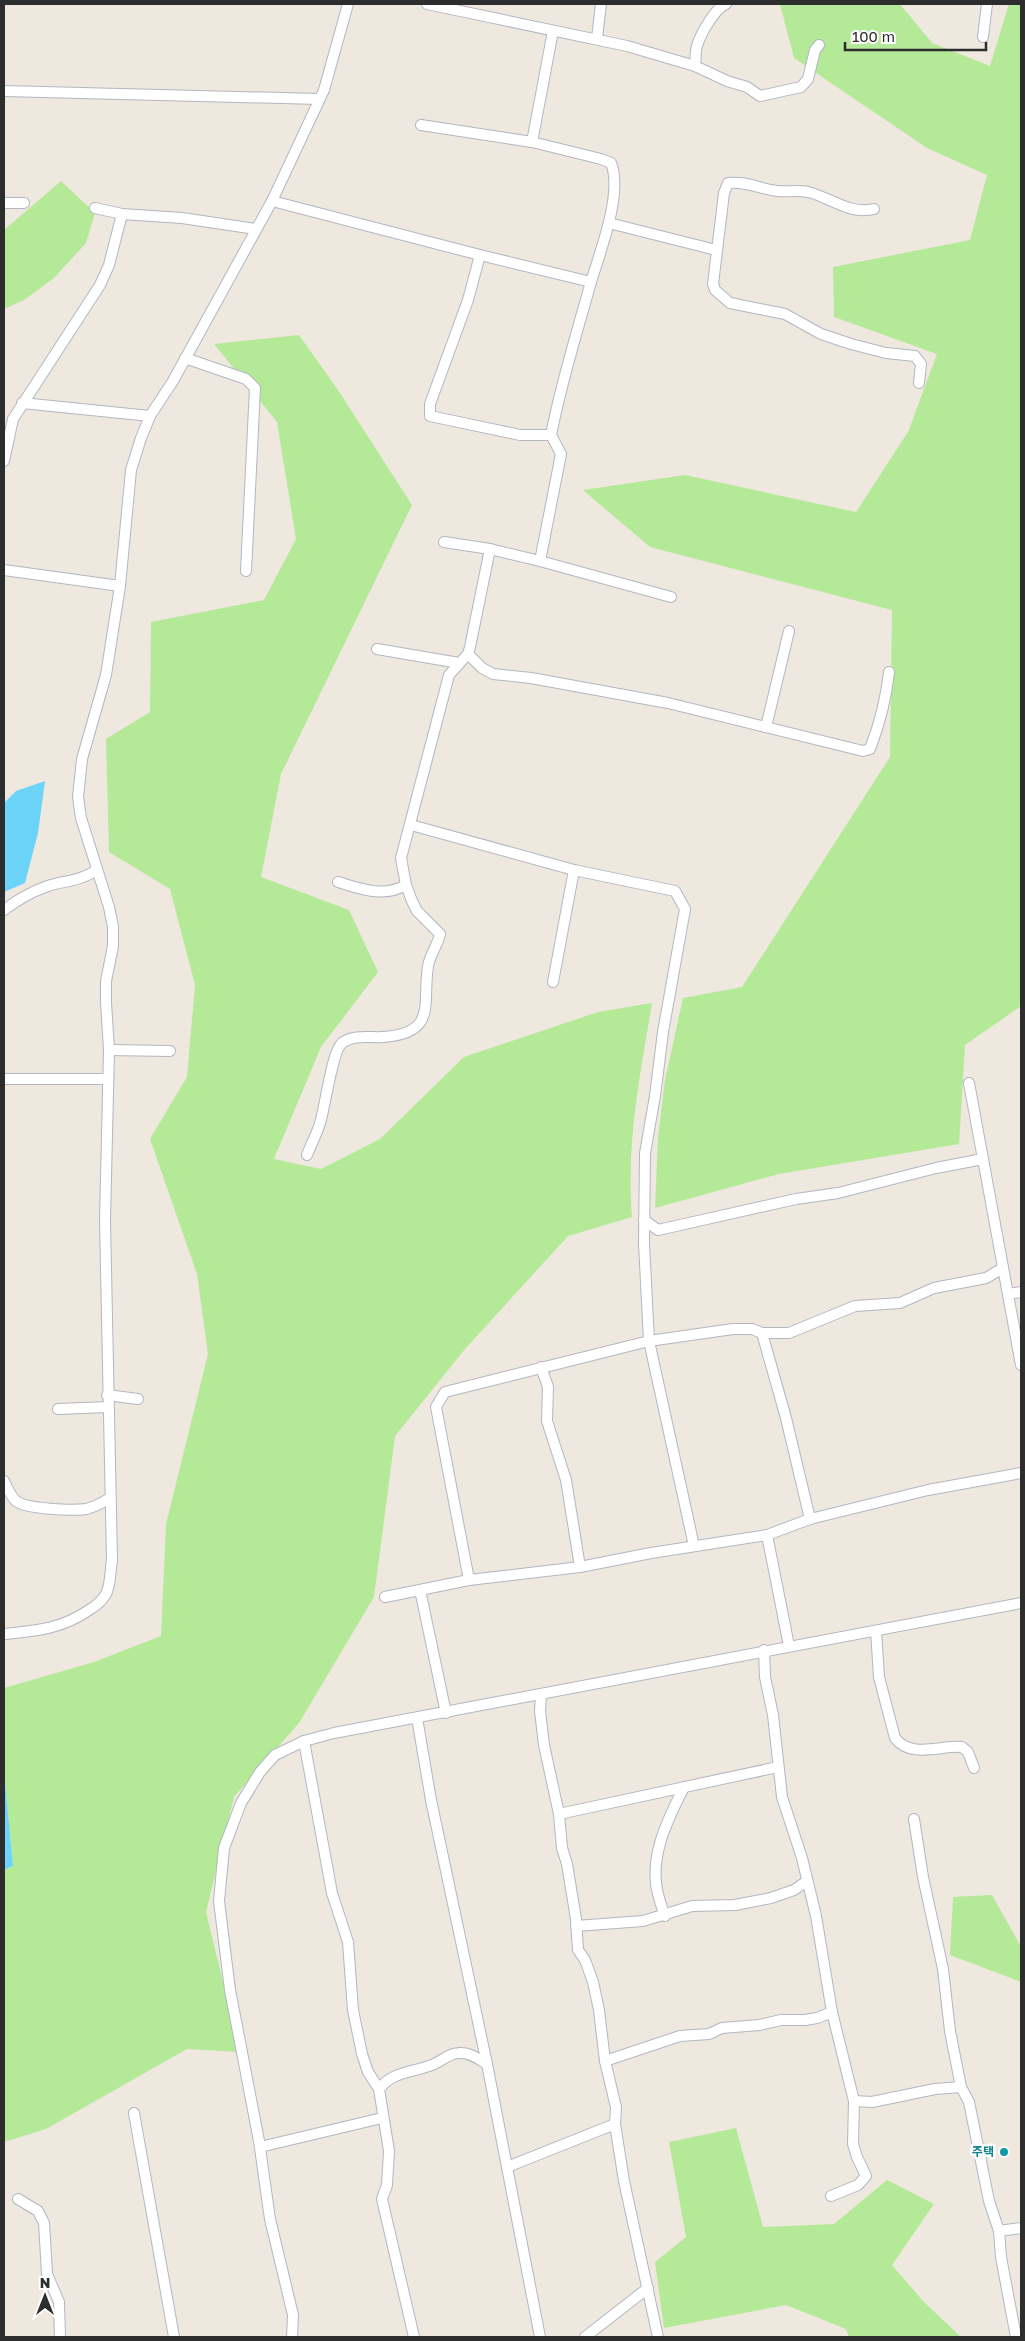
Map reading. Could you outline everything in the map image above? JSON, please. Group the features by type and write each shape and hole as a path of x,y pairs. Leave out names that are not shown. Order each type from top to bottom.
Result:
{"street":[{"path":"4,1634 45,1630 60,1626 99,1603 108,1586 112,1560 107,1395 105,1220 110,1050 106,982 113,946 113,927 81,818 78,796 82,759 106,675 120,586 131,470 150,416 185,358 272,200 324,90 348,4"},
{"path":"427,4 552,31 597,38 695,66 765,96 801,87 808,79 815,50 819,45"},
{"path":"597,38 601,4"},
{"path":"695,66 697,46 713,14 719,6 726,4"},
{"path":"983,37 988,4"},
{"path":"532,142 552,31"},
{"path":"4,91 319,100"},
{"path":"422,125 532,142 611,163 615,173 609,223 591,282 551,434 560,454 540,561"},
{"path":"874,209 862,212 853,211 845,205 808,192 776,191 745,182 728,183 724,193 713,284 715,290 726,301 785,314 822,334 851,344 886,353 915,356 919,358 922,364 919,383"},
{"path":"272,200 591,282"},
{"path":"4,203 24,203"},
{"path":"95,208 122,214 182,218 256,229"},
{"path":"4,461 13,419 100,286 110,265 122,214"},
{"path":"609,223 716,250"},
{"path":"480,255 468,300 430,404 430,416 520,435 551,434"},
{"path":"185,358 246,379 256,388 246,571"},
{"path":"22,403 150,416"},
{"path":"444,542 490,549 540,561 671,597"},
{"path":"307,1155 321,1122 328,1082 333,1070 337,1050 342,1043 359,1037 381,1038 404,1034 421,1022 427,1008 426,977 429,960 440,934 417,911 406,885 401,858 449,675 468,654 490,549"},
{"path":"4,570 120,586"},
{"path":"766,727 789,631"},
{"path":"376,649 459,663"},
{"path":"468,654 482,668 493,674 531,678 668,703 863,751 870,750 886,700 889,672"},
{"path":"411,825 574,870 675,891 685,909 662,1032 655,1096 645,1153 644,1220 649,1341 694,1546"},
{"path":"4,910 45,887 83,879 97,870"},
{"path":"553,982 574,870"},
{"path":"338,882 378,893 392,891 406,885"},
{"path":"110,1050 170,1051"},
{"path":"4,1079 108,1079"},
{"path":"969,1083 1021,1365"},
{"path":"644,1220 658,1230 796,1199 838,1194 936,1168 983,1159"},
{"path":"468,1580 436,1407 445,1392 649,1341 733,1329 752,1329 762,1333 789,1333 855,1306 900,1303 934,1288 986,1278 1003,1268"},
{"path":"1008,1294 1021,1292"},
{"path":"762,1333 786,1418 810,1519"},
{"path":"541,1367 548,1387 547,1421 566,1480 580,1567"},
{"path":"107,1395 138,1398"},
{"path":"58,1409 108,1407"},
{"path":"386,1597 468,1580 580,1567 767,1535 810,1519 928,1490 1021,1473"},
{"path":"4,1481 16,1502 24,1504 52,1508 84,1509 99,1505 110,1498"},
{"path":"767,1535 789,1646"},
{"path":"420,1590 446,1713"},
{"path":"292,2337 293,2315 270,2219 260,2147 230,1990 219,1901 224,1848 241,1803 260,1772 274,1755 304,1741 334,1733 541,1695 764,1650 1021,1603"},
{"path":"876,1631 878,1670 884,1701 895,1738 900,1744 921,1750 962,1747 968,1752 974,1768"},
{"path":"764,1650 765,1677 773,1715 782,1796 802,1858 818,1925 832,2012 854,2101 853,2144 856,2157 866,2176 858,2185 831,2196"},
{"path":"541,1695 540,1711 544,1745 559,1814 562,1848 567,1864 578,1950 585,1960 593,1982 605,2061 616,2107 615,2124 624,2181 658,2337"},
{"path":"417,1718 431,1800 487,2064 540,2337"},
{"path":"304,1741 332,1893 348,1942 353,2010 362,2054 368,2072 379,2089 382,2118 389,2152 386,2185 382,2199 414,2337"},
{"path":"559,1814 778,1767"},
{"path":"665,1916 657,1889 657,1855 668,1819 684,1788"},
{"path":"914,1819 923,1877 943,1969 950,2031 961,2087 969,2102 989,2201 999,2231 1001,2257 1016,2337"},
{"path":"576,1926 643,1921 665,1916 692,1906 735,1905 771,1898 794,1890 807,1881"},
{"path":"605,2061 680,2036 709,2034 722,2028 759,2025 781,2020 805,2020 832,2012"},
{"path":"379,2089 384,2083 398,2075 434,2064 452,2054 460,2052 473,2055 487,2064"},
{"path":"854,2101 872,2102 935,2089 961,2087"},
{"path":"134,2113 174,2337"},
{"path":"260,2147 382,2118"},
{"path":"507,2167 615,2124"},
{"path":"18,2199 38,2211 44,2223 47,2274 59,2302 60,2337"},
{"path":"999,2231 1021,2228"},
{"path":"585,2337 648,2288"}],"green space":[{"path":"780,4 900,4 932,43 990,66 1009,4 1021,4 1021,1006 965,1045 959,1144 779,1174 655,1208 658,1138 665,1080 683,998 742,987 890,757 892,610 650,547 583,490 685,475 856,512 908,432 937,354 834,317 833,267 970,240 987,175 927,148 794,58"},
{"path":"61,181 95,213 86,243 54,278 24,300 4,309 4,230"},
{"path":"299,335 338,390 412,505 281,774 261,877 349,910 378,972 321,1047 274,1159 321,1169 380,1139 464,1057 598,1012 652,1003 635,1109 631,1162 632,1217 568,1236 465,1349 395,1436 374,1597 299,1723 234,1797 206,1912 240,2052 187,2049 46,2129 4,2142 4,1870 13,1866 4,1772 4,1688 94,1662 161,1636 166,1524 208,1354 197,1274 150,1139 187,1077 195,985 170,889 109,852 106,739 150,712 151,622 264,600 296,539 277,422 214,344"},
{"path":"992,1895 1021,1947 1021,1982 950,1955 953,1897"},
{"path":"736,2128 763,2227 834,2224 887,2180 934,2204 892,2265 923,2301 961,2337 849,2337 846,2329 786,2305 664,2328 655,2262 686,2237 669,2142"}],"water":[{"path":"45,781 38,833 25,883 4,892 4,803 16,791"},
{"path":"4,1772 13,1866 4,1870"}],"place":[{"name":"주택","path":"1004,2152"}]}
